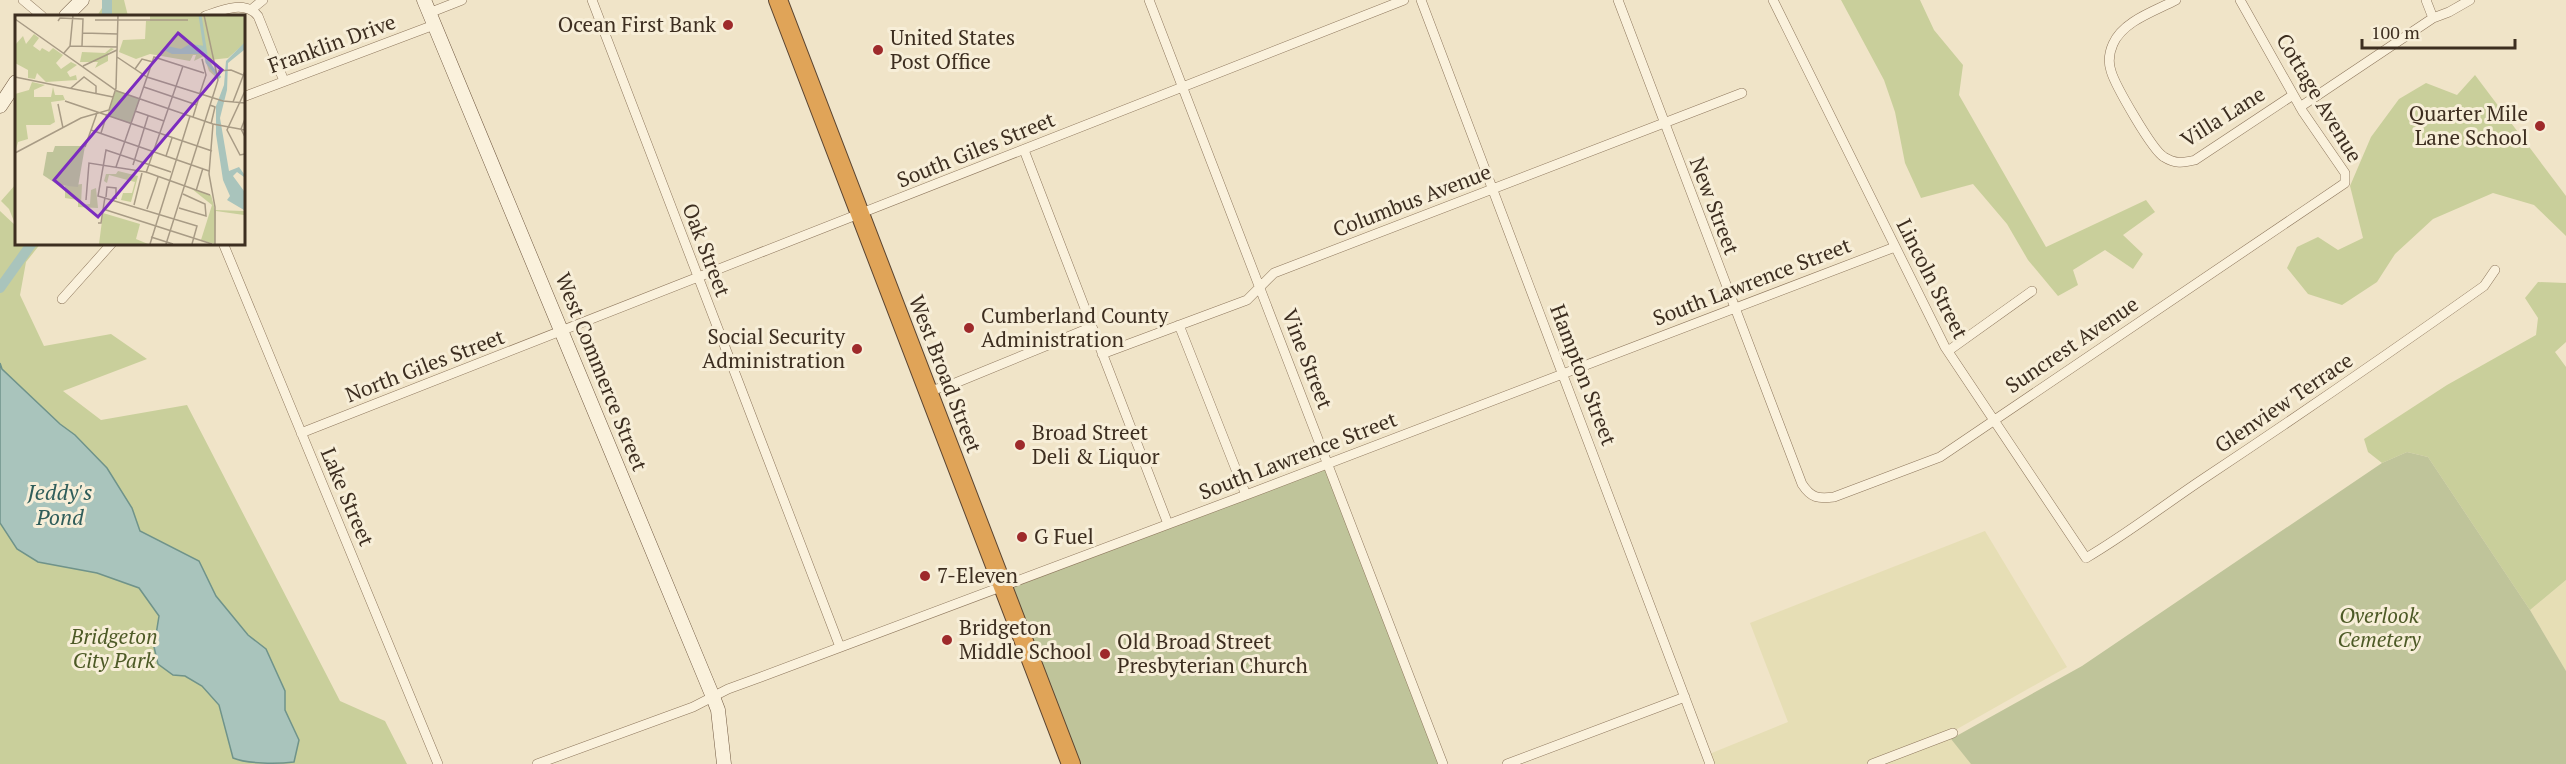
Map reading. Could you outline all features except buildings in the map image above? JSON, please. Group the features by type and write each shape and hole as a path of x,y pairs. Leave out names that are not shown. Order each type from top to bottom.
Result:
{"highway":[{"name":"West Broad Street","path":"778,0 1071,764"}],"street":[{"path":"23,0 41,15"},
{"path":"67,15 82,0"},
{"path":"252,9 264,0"},
{"name":"West Commerce Street","path":"424,0 713,697 718,710 724,764"},
{"name":"Franklin Drive","path":"244,97 432,19 462,0"},
{"name":"Oak Street","path":"592,0 840,647"},
{"name":"Vine Street","path":"1149,0 1443,764"},
{"name":"South Giles Street","path":"562,332 1404,0"},
{"name":"Hampton Street","path":"1421,0 1710,764"},
{"name":"New Street","path":"1618,0 1806,490"},
{"name":"Lincoln Street","path":"1773,0 1948,351 2086,558"},
{"name":"Villa Lane","path":"2176,0 2124,28 2114,42 2109,55 2111,72 2151,144 2163,157 2179,164 2194,160 2293,95"},
{"name":"Cottage Avenue","path":"2240,0 2300,107 2345,173 2345,183"},
{"path":"2427,0 2433,18"},
{"path":"2300,107 2433,18 2450,12 2470,0"},
{"path":"209,15 242,6 252,9 258,16 284,81"},
{"path":"0,106 15,84"},
{"name":"Columbus Avenue","path":"1102,354 1246,300 1274,273 1742,93"},
{"path":"1024,150 1168,524"},
{"name":"Suncrest Avenue","path":"1806,490 1815,498 1834,497 1940,457 2345,183"},
{"path":"62,299 111,244"},
{"name":"Lake Street","path":"223,244 438,764"},
{"name":"South Lawrence Street","path":"537,764 693,707 840,647 1328,464 1895,247"},
{"name":"Glenview Terrace","path":"2086,558 2123,536 2190,488 2330,395 2484,286 2495,270"},
{"path":"1948,351 2032,291"},
{"path":"1179,325 1246,495"},
{"path":"928,392 1092,327"},
{"name":"North Giles Street","path":"301,433 562,332"},
{"path":"1507,764 1685,697"},
{"path":"1872,764 1953,733"}],"shaded area":[{"path":"1985,531 2067,667 1950,733 1974,764 1705,764 1702,757 1788,722 1750,623"},
{"path":"2566,580 2566,671 2530,610"}],"green space":[{"path":"107,0 124,0 128,15 98,15"},
{"path":"1841,0 1920,0 1934,30 1963,65 1959,95 2046,247 2146,200 2155,212 2123,235 2143,254 2133,269 2105,250 2073,270 2078,285 2058,296 2028,260 2007,224 1973,184 1921,198 1905,163 1895,112 1884,80"},
{"path":"2475,75 2566,196 2566,236 2534,205 2493,193 2433,219 2395,254 2377,282 2342,305 2308,294 2287,268 2297,247 2318,237 2338,250 2363,238 2350,186 2371,137 2399,99 2426,83 2457,95"},
{"path":"15,185 15,224 9,209 1,201"},
{"name":"Bridgeton City Park","path":"0,211 15,225 15,244 40,244 26,262 20,295 44,346 111,334 147,359 63,391 101,420 187,405 340,701 385,721 407,764 0,764"},
{"path":"2538,282 2566,283 2566,342 2555,352 2566,367 2566,580 2530,610 2428,457 2407,452 2382,463 2368,452 2364,439 2447,385 2536,335 2538,318 2525,298"},
{"name":"Overlook Cemetery","path":"2407,452 2428,457 2530,610 2566,671 2566,764 1971,764 1951,739 2082,666 2382,463"},
{"path":"1328,464 1443,764 1071,764 1003,587"}],"water":[{"name":"Jeddy's Pond","path":"0,363 2,369 60,424 75,435 107,468 132,508 140,531 199,561 216,596 248,635 266,649 285,691 285,710 299,740 294,762 262,763 233,758 219,705 202,686 185,676 173,675 158,664 154,647 159,616 139,588 97,573 38,562 17,549 0,523"}],"waterway":[{"path":"107,0 107,15"},
{"path":"0,288 31,244"}],"place":[{"name":"Ocean First Bank","path":"728,25"},
{"name":"United States Post Office","path":"878,50"},
{"name":"Quarter Mile Lane School","path":"2540,126"},
{"name":"Cumberland County Administration","path":"969,328"},
{"name":"Social Security Administration","path":"857,349"},
{"name":"Broad Street Deli & Liquor","path":"1020,445"},
{"name":"G Fuel","path":"1022,537"},
{"name":"7-Eleven","path":"925,576"},
{"name":"Bridgeton Middle School","path":"947,640"},
{"name":"Old Broad Street Presbyterian Church","path":"1105,654"}]}
